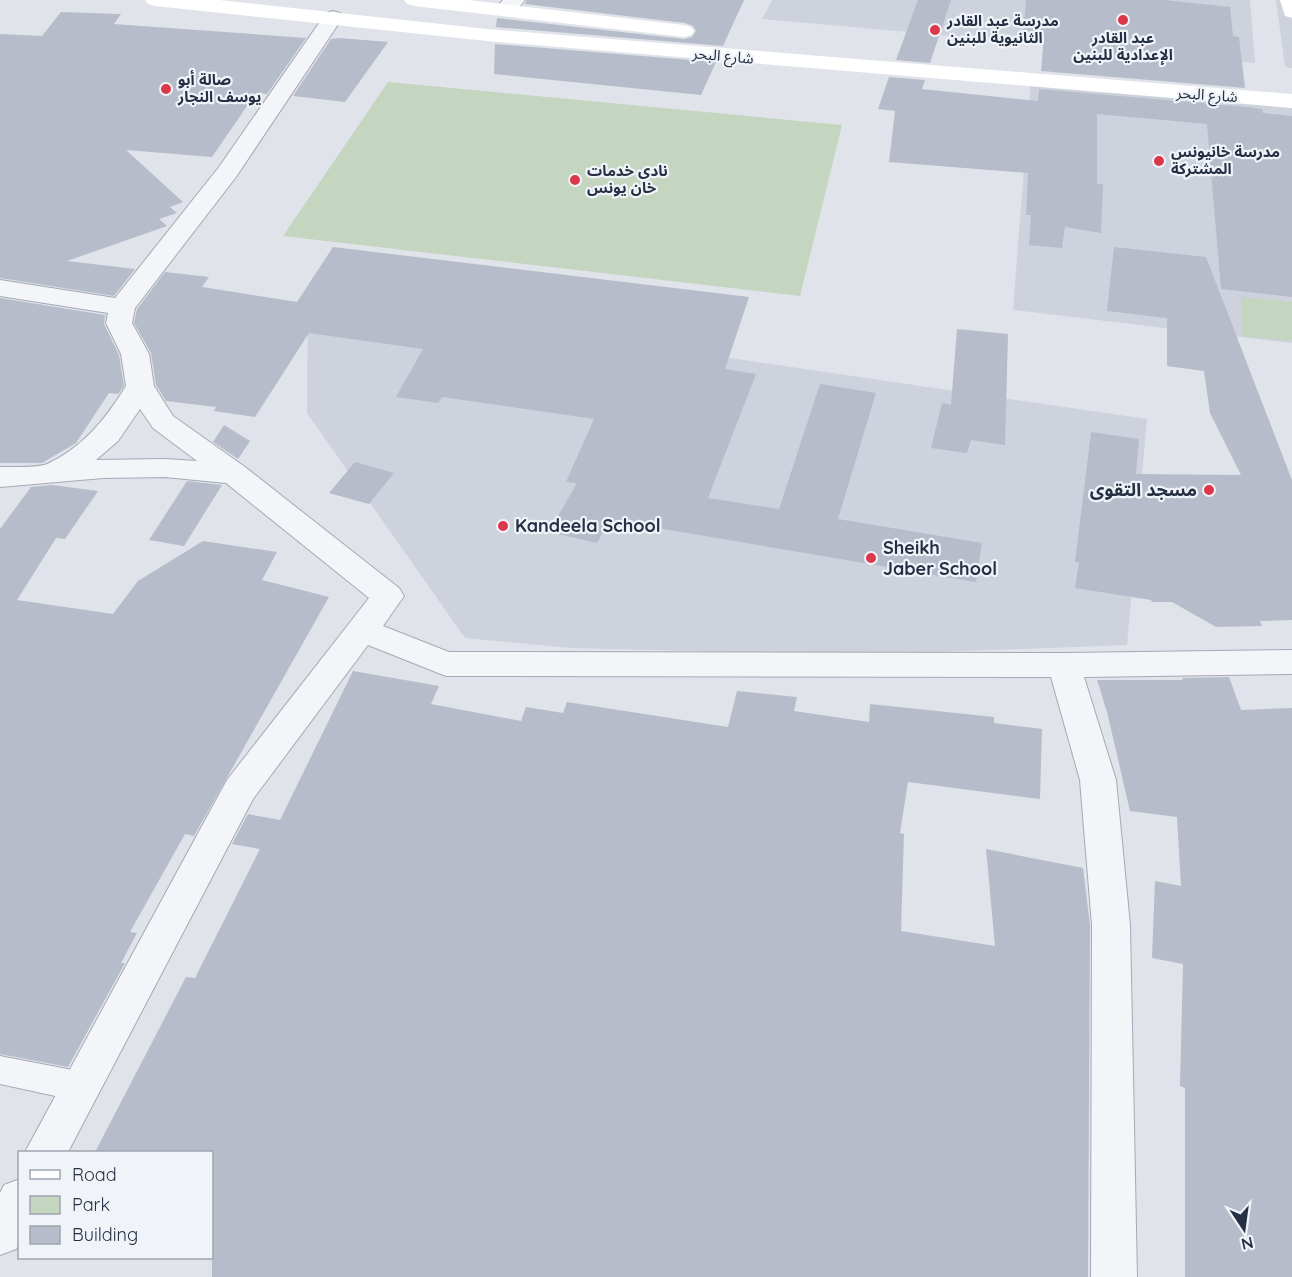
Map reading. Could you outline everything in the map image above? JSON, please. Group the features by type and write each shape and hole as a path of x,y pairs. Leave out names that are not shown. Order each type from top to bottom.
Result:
{"main road":[{"name":"شارع البحر","path":"155,0 487,35 1292,101"},
{"name":"شارع البحر","path":"414,0 510,5 732,36 1292,86"},
{"path":"1290,0 1292,12"},
{"path":"487,35 510,5"}],"street":[{"path":"47,1151 83,1087 240,790 388,596 234,474 163,422 140,386 135,354 119,323 122,307 228,172 333,17"},
{"path":"0,288 122,307"},
{"path":"44,474 80,459 103,443 140,386"},
{"path":"1,480 103,469 165,468 234,474"},
{"path":"362,630 446,664 1064,665 1292,662"},
{"path":"1064,665 1098,780 1111,925 1113,1277"},
{"path":"0,1234 18,1203"}],"lane":[{"path":"0,1070 83,1087"}],"shaded area":[{"name":"عبد القادر الإعدادية للبنين","path":"772,0 1250,0 1255,63 762,19"},
{"path":"1276,0 1292,0 1292,68 1285,67"},
{"path":"1031,78 1292,105 1292,343 1013,310"},
{"name":"Sheikh Jaber School","path":"308,290 688,352 1147,419 1127,645 858,655 571,648 465,638 307,413"}],"green space":[{"name":"نادى خدمات خان يونس","path":"388,82 842,125 800,296 283,236"},
{"path":"1241,297 1292,302 1292,341 1243,336"}],"building":[{"path":"527,0 744,0 723,46 496,27 497,18 684,39 692,37 696,31 693,26 685,23 525,4"},
{"path":"918,0 951,0 930,63 896,60"},
{"name":"عبد القادر الإعدادية للبنين","path":"1026,0 1164,0 1230,7 1233,36 1239,37 1245,88 1041,71 1044,35 1023,34"},
{"path":"61,12 121,14 114,24 306,38 267,94 256,93 212,157 126,150 183,202 170,207 177,213 159,219 167,226 67,261 135,269 114,296 0,278 0,34 42,36"},
{"path":"331,39 388,42 345,102 293,96"},
{"path":"495,44 716,62 701,95 494,74"},
{"path":"889,77 925,80 922,89 1038,101 1039,89 1247,107 1262,109 1263,113 1292,116 1292,297 1221,289 1207,124 1097,114 1097,184 1103,184 1101,233 1065,227 1062,248 1029,245 1031,215 1026,215 1028,173 889,162 895,111 878,109"},
{"path":"333,247 749,297 725,369 756,374 708,498 779,509 820,384 876,393 838,519 982,543 976,582 610,520 597,543 549,532 577,483 566,482 594,419 442,397 438,403 396,397 423,349 309,333 255,417 214,411 216,407 166,401 156,385 151,353 134,323 137,309 165,272 209,277 202,287 297,302"},
{"path":"1114,247 1206,257 1292,480 1292,620 1260,621 1262,626 1216,627 1172,602 1152,602 1075,588 1079,562 1075,562 1091,432 1139,439 1136,474 1241,475 1210,413 1204,371 1167,366 1167,318 1107,311"},
{"path":"0,298 105,315 104,324 119,355 124,386 118,394 109,393 76,443 42,463 0,463"},
{"path":"957,329 1008,334 1005,445 971,440 967,453 931,448 942,403 951,405"},
{"path":"224,425 250,441 238,459 213,442"},
{"path":"355,462 394,473 369,504 329,493"},
{"path":"187,481 222,485 184,546 149,540"},
{"path":"52,485 98,491 65,539 56,538 17,600 113,614 138,581 203,541 277,552 262,580 329,597 194,836 185,834 130,932 137,933 121,963 125,963 68,1067 0,1054 0,529 31,487"},
{"path":"353,671 439,686 431,704 521,721 526,707 563,713 567,702 728,727 737,691 797,697 794,711 869,722 870,704 994,717 994,723 1042,729 1040,799 908,782 900,833 904,834 901,931 995,946 986,849 1083,868 1090,925 1088,1277 212,1277 213,1151 96,1151 186,977 195,978 260,849 232,844 248,814 280,820"},
{"path":"1229,677 1241,710 1292,708 1292,1277 1185,1277 1185,1088 1180,1086 1183,964 1152,958 1155,881 1181,886 1177,817 1130,811 1107,712 1097,680 1183,680 1182,678"}],"place":[{"name":"عبد القادر الإعدادية للبنين","path":"1123,20"},
{"name":"مدرسة عبد القادر الثانيوية للبنين","path":"935,30"},
{"name":"صالة أبو يوسف النجار","path":"166,89"},
{"name":"مدرسة خانيونس المشتركة","path":"1159,161"},
{"name":"نادى خدمات خان يونس","path":"575,180"},
{"name":"مسجد التقوى","path":"1209,490"},
{"name":"Kandeela School","path":"503,526"},
{"name":"Sheikh Jaber School","path":"871,558"}]}
